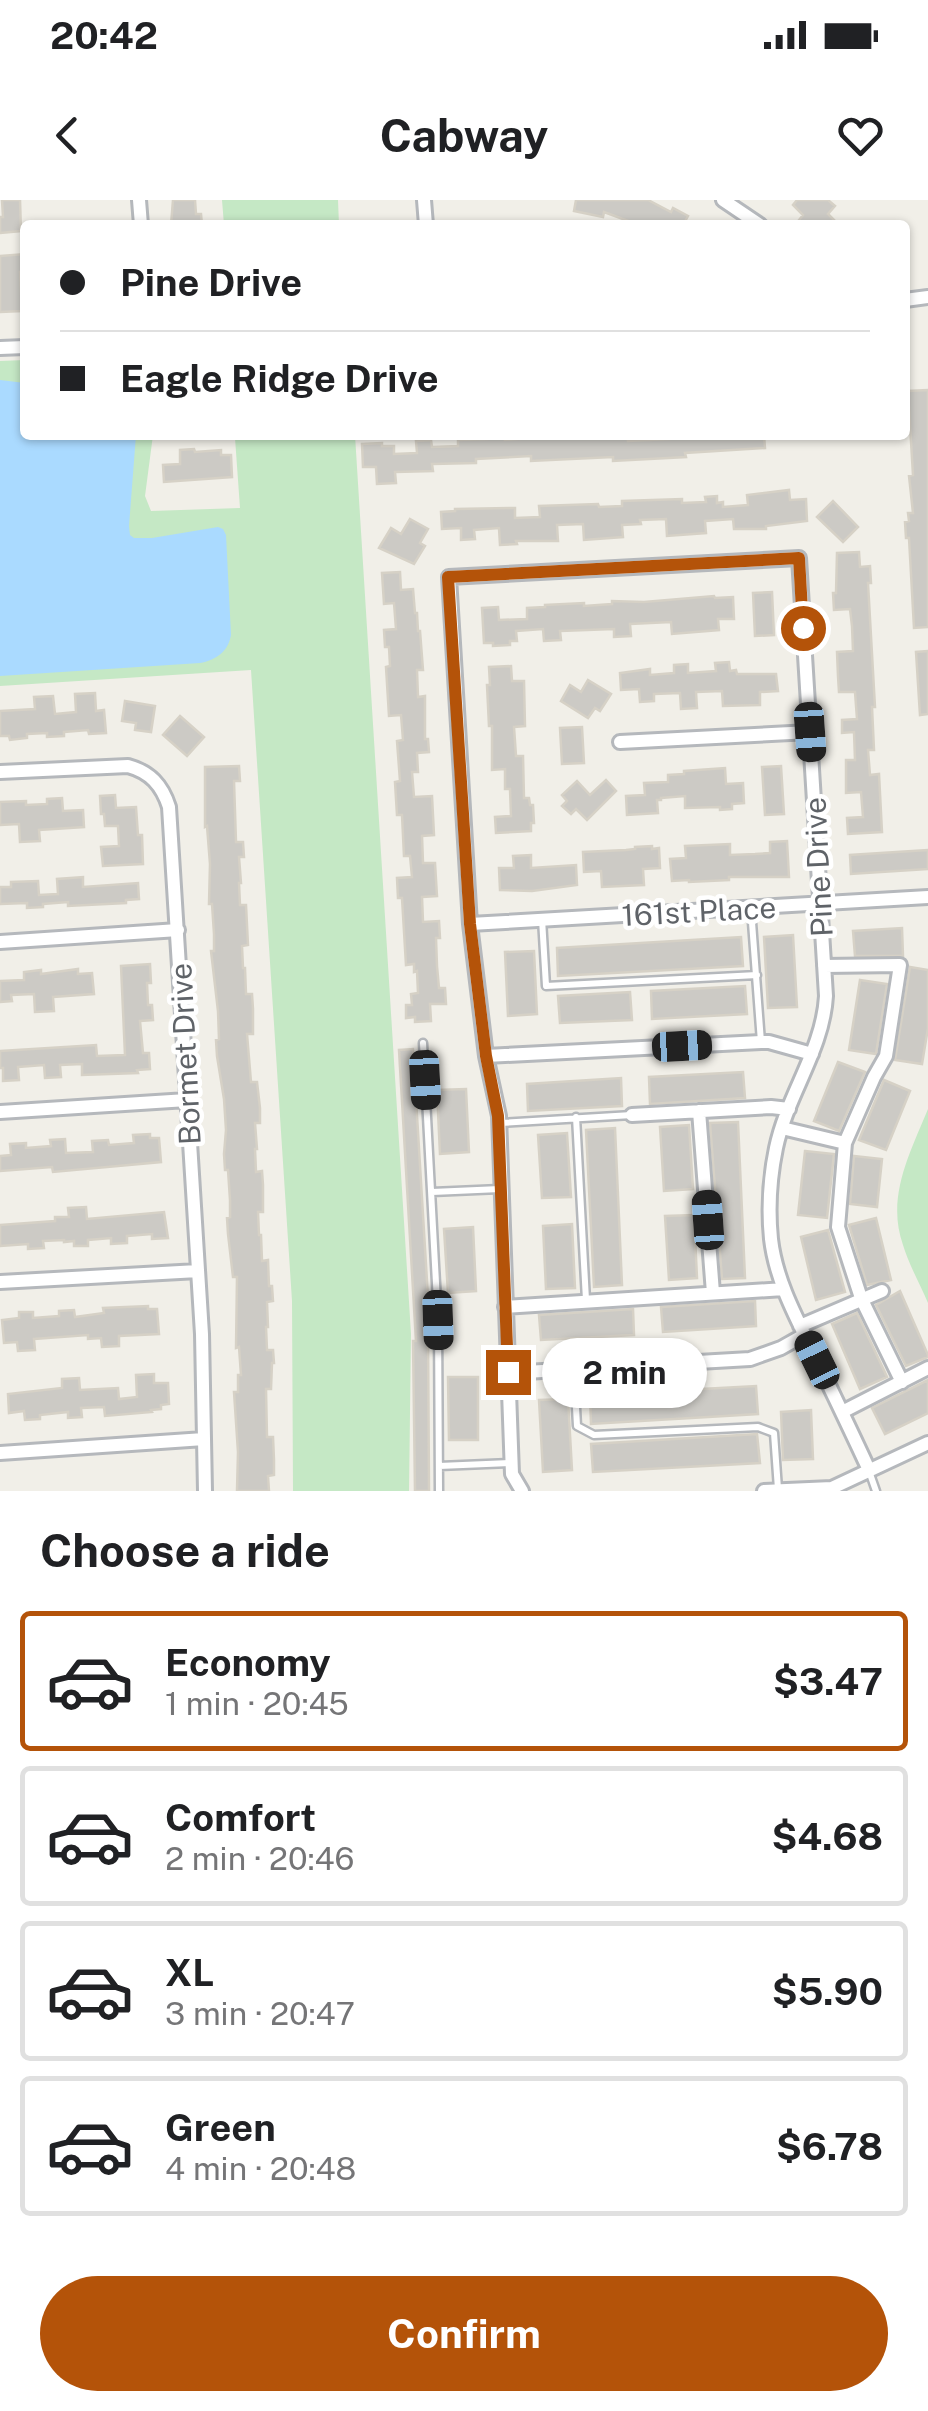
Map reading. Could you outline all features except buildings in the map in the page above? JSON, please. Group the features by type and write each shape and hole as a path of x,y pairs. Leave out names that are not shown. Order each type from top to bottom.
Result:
{"street":[{"path":"723,200 753,220"},
{"name":"Pine Drive","path":"470,924 448,577 799,558 825,1013 776,1149 771,1241 784,1288 868,1470"},
{"path":"620,742 810,732"},
{"name":"Bormet Drive","path":"0,772 114,765 138,769 158,784 170,807 198,1271 205,1491"},
{"name":"161st Place","path":"470,924 928,898"},
{"path":"470,924 486,1056 499,1123 512,1474 522,1491"},
{"path":"0,942 178,930"},
{"path":"824,966 900,964 886,1056 846,1144 838,1228 861,1298 902,1382"},
{"path":"486,1056 761,1042 812,1054"},
{"path":"0,1112 188,1100"},
{"path":"632,1116 789,1109"},
{"path":"699,1112 713,1293"},
{"path":"782,1128 846,1144"},
{"path":"0,1282 198,1271"},
{"path":"506,1307 784,1288"},
{"path":"508,1372 750,1359 780,1348 802,1330 882,1290"},
{"path":"842,1412 928,1368"},
{"path":"0,1453 204,1439"},
{"path":"764,1491 832,1488 928,1443"}],"lane":[{"path":"751,909 761,1042"},
{"path":"542,920 546,986 757,975"},
{"path":"423,1043 440,1362 439,1491"},
{"path":"499,1123 632,1116"},
{"path":"576,1117 586,1302"},
{"path":"432,1192 501,1189"},
{"path":"574,1369 578,1426 594,1435 758,1427 774,1433 778,1490"},
{"path":"439,1466 512,1463"},
{"path":"868,1470 876,1491"}],"green space":[{"path":"222,200 338,200 339,220 224,220"},
{"path":"20,360 20,440 152,440 145,496 151,511 240,508 235,440 355,440 411,1334 409,1491 293,1491 292,1301 251,670 0,686 0,361"},
{"path":"928,1109 928,1303 903,1245 897,1210 902,1176"}],"water":[{"path":"0,380 20,382 20,440 136,440 129,526 134,538 223,529 231,635 220,654 200,663 0,676"}],"route":[{"path":"508,1372 498,1116 486,1056 470,924 448,577 799,558 803,628"}]}
